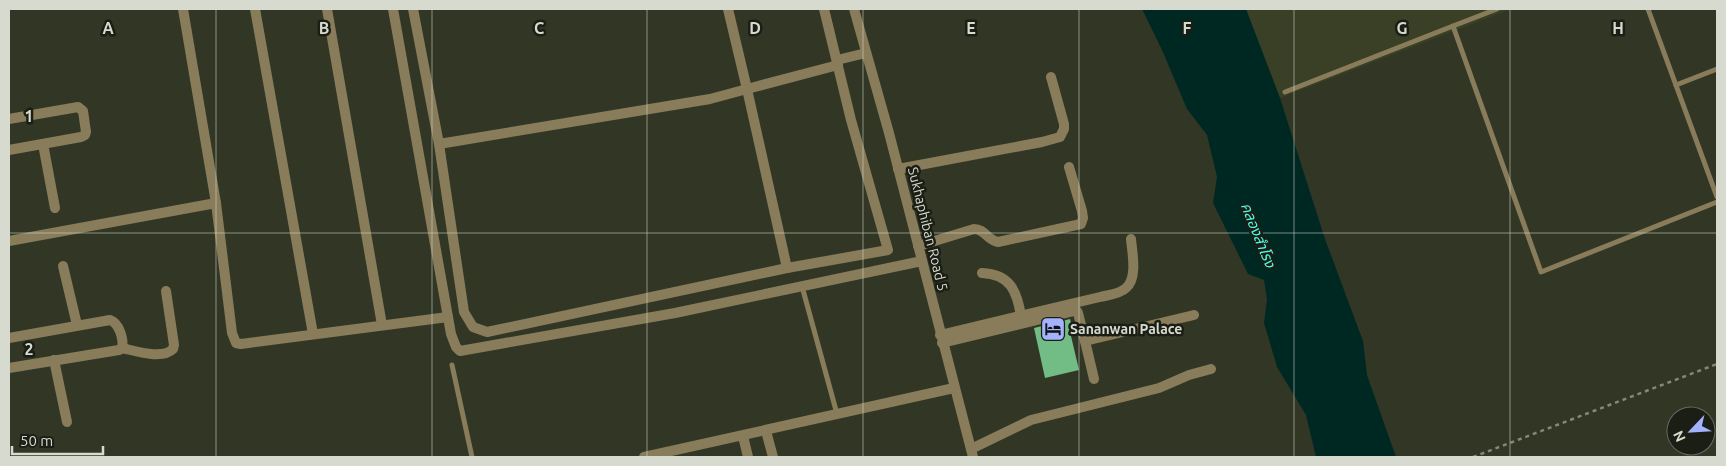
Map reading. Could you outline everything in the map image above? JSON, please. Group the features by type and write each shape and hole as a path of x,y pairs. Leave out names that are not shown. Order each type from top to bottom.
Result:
{"street":[{"path":"183,9 216,203 232,333 236,343 241,344 448,317"},
{"path":"255,9 313,334"},
{"path":"327,9 382,325"},
{"path":"393,9 451,334 456,348 460,351 464,352 675,312 922,261"},
{"path":"413,9 439,144 464,312 473,327 487,332 787,268 888,250 851,120 824,9"},
{"path":"728,9 787,268"},
{"name":"Sukhaphiban Road 5","path":"854,9 972,453"},
{"path":"439,144 710,98 747,89 866,53"},
{"path":"898,169 1060,137 1064,124 1051,78"},
{"path":"9,119 78,107 82,108 86,132 85,135 9,150"},
{"path":"43,144 55,208"},
{"path":"918,246 974,229 980,229 992,241 998,242 1081,224 1083,218 1082,211 1069,167"},
{"path":"9,241 216,203"},
{"path":"941,339 1020,316 1100,297 1127,288 1130,283 1133,265 1131,239"},
{"path":"63,266 77,325"},
{"path":"982,273 992,273 1003,278 1010,285 1018,301 1020,316"},
{"path":"9,368 122,348 148,354 167,352 174,348 166,291"},
{"path":"941,339 1077,311 1094,379"},
{"path":"1085,341 1194,316"},
{"path":"9,338 110,320 116,324 123,343 122,348"},
{"path":"54,360 67,422"},
{"path":"972,453 1031,420 1159,388 1189,375 1211,369"},
{"path":"644,457 696,452 743,436 954,388"},
{"path":"766,431 773,457"},
{"path":"743,436 748,457"}],"lane":[{"path":"1285,92 1496,9"},
{"path":"1648,9 1717,197"},
{"path":"1453,26 1541,272 1717,202"},
{"path":"1676,85 1717,69"},
{"path":"803,290 837,414"},
{"path":"452,365 472,457"}],"path":[{"path":"1473,457 1717,364"}],"shaded area":[{"path":"1246,9 1511,9 1280,98"}],"water":[{"name":"คลองสำโรง","path":"1142,9 1246,9 1280,98 1325,239 1363,341 1367,375 1396,457 1316,457 1306,415 1277,367 1264,323 1267,299 1264,280 1248,274 1213,203 1217,177 1207,135 1187,109"}],"building":[{"path":"1070,319 1074,336 1071,336 1079,370 1045,378 1034,328"}],"place":[{"name":"Sananwan Palace","path":"1053,329"}]}
